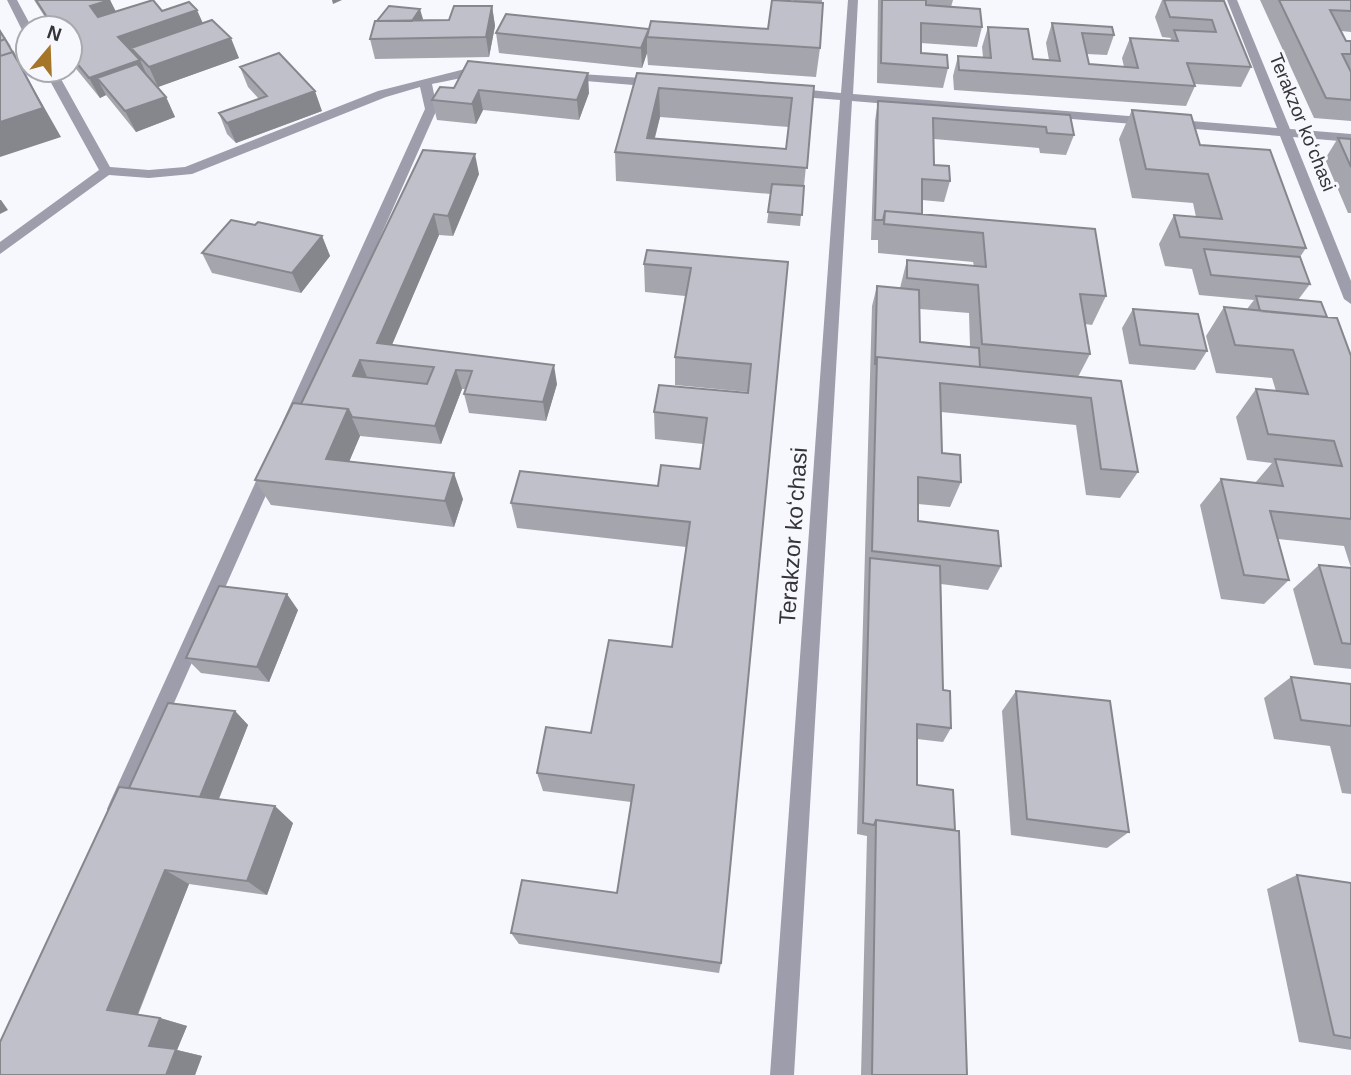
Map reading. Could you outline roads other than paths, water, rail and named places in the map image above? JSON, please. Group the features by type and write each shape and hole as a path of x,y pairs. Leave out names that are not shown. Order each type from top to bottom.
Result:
{"street":[{"name":"Terakzor koʻchasi","path":"782,1075 853,0"},
{"name":"Terakzor koʻchasi","path":"1232,0 1351,299"},
{"path":"0,249 106,171 149,174 187,171 383,94 473,70 501,72"},
{"path":"556,76 667,84"},
{"path":"113,820 431,109 425,81"},
{"path":"58,84 106,171"},
{"path":"778,92 1351,138"}]}
